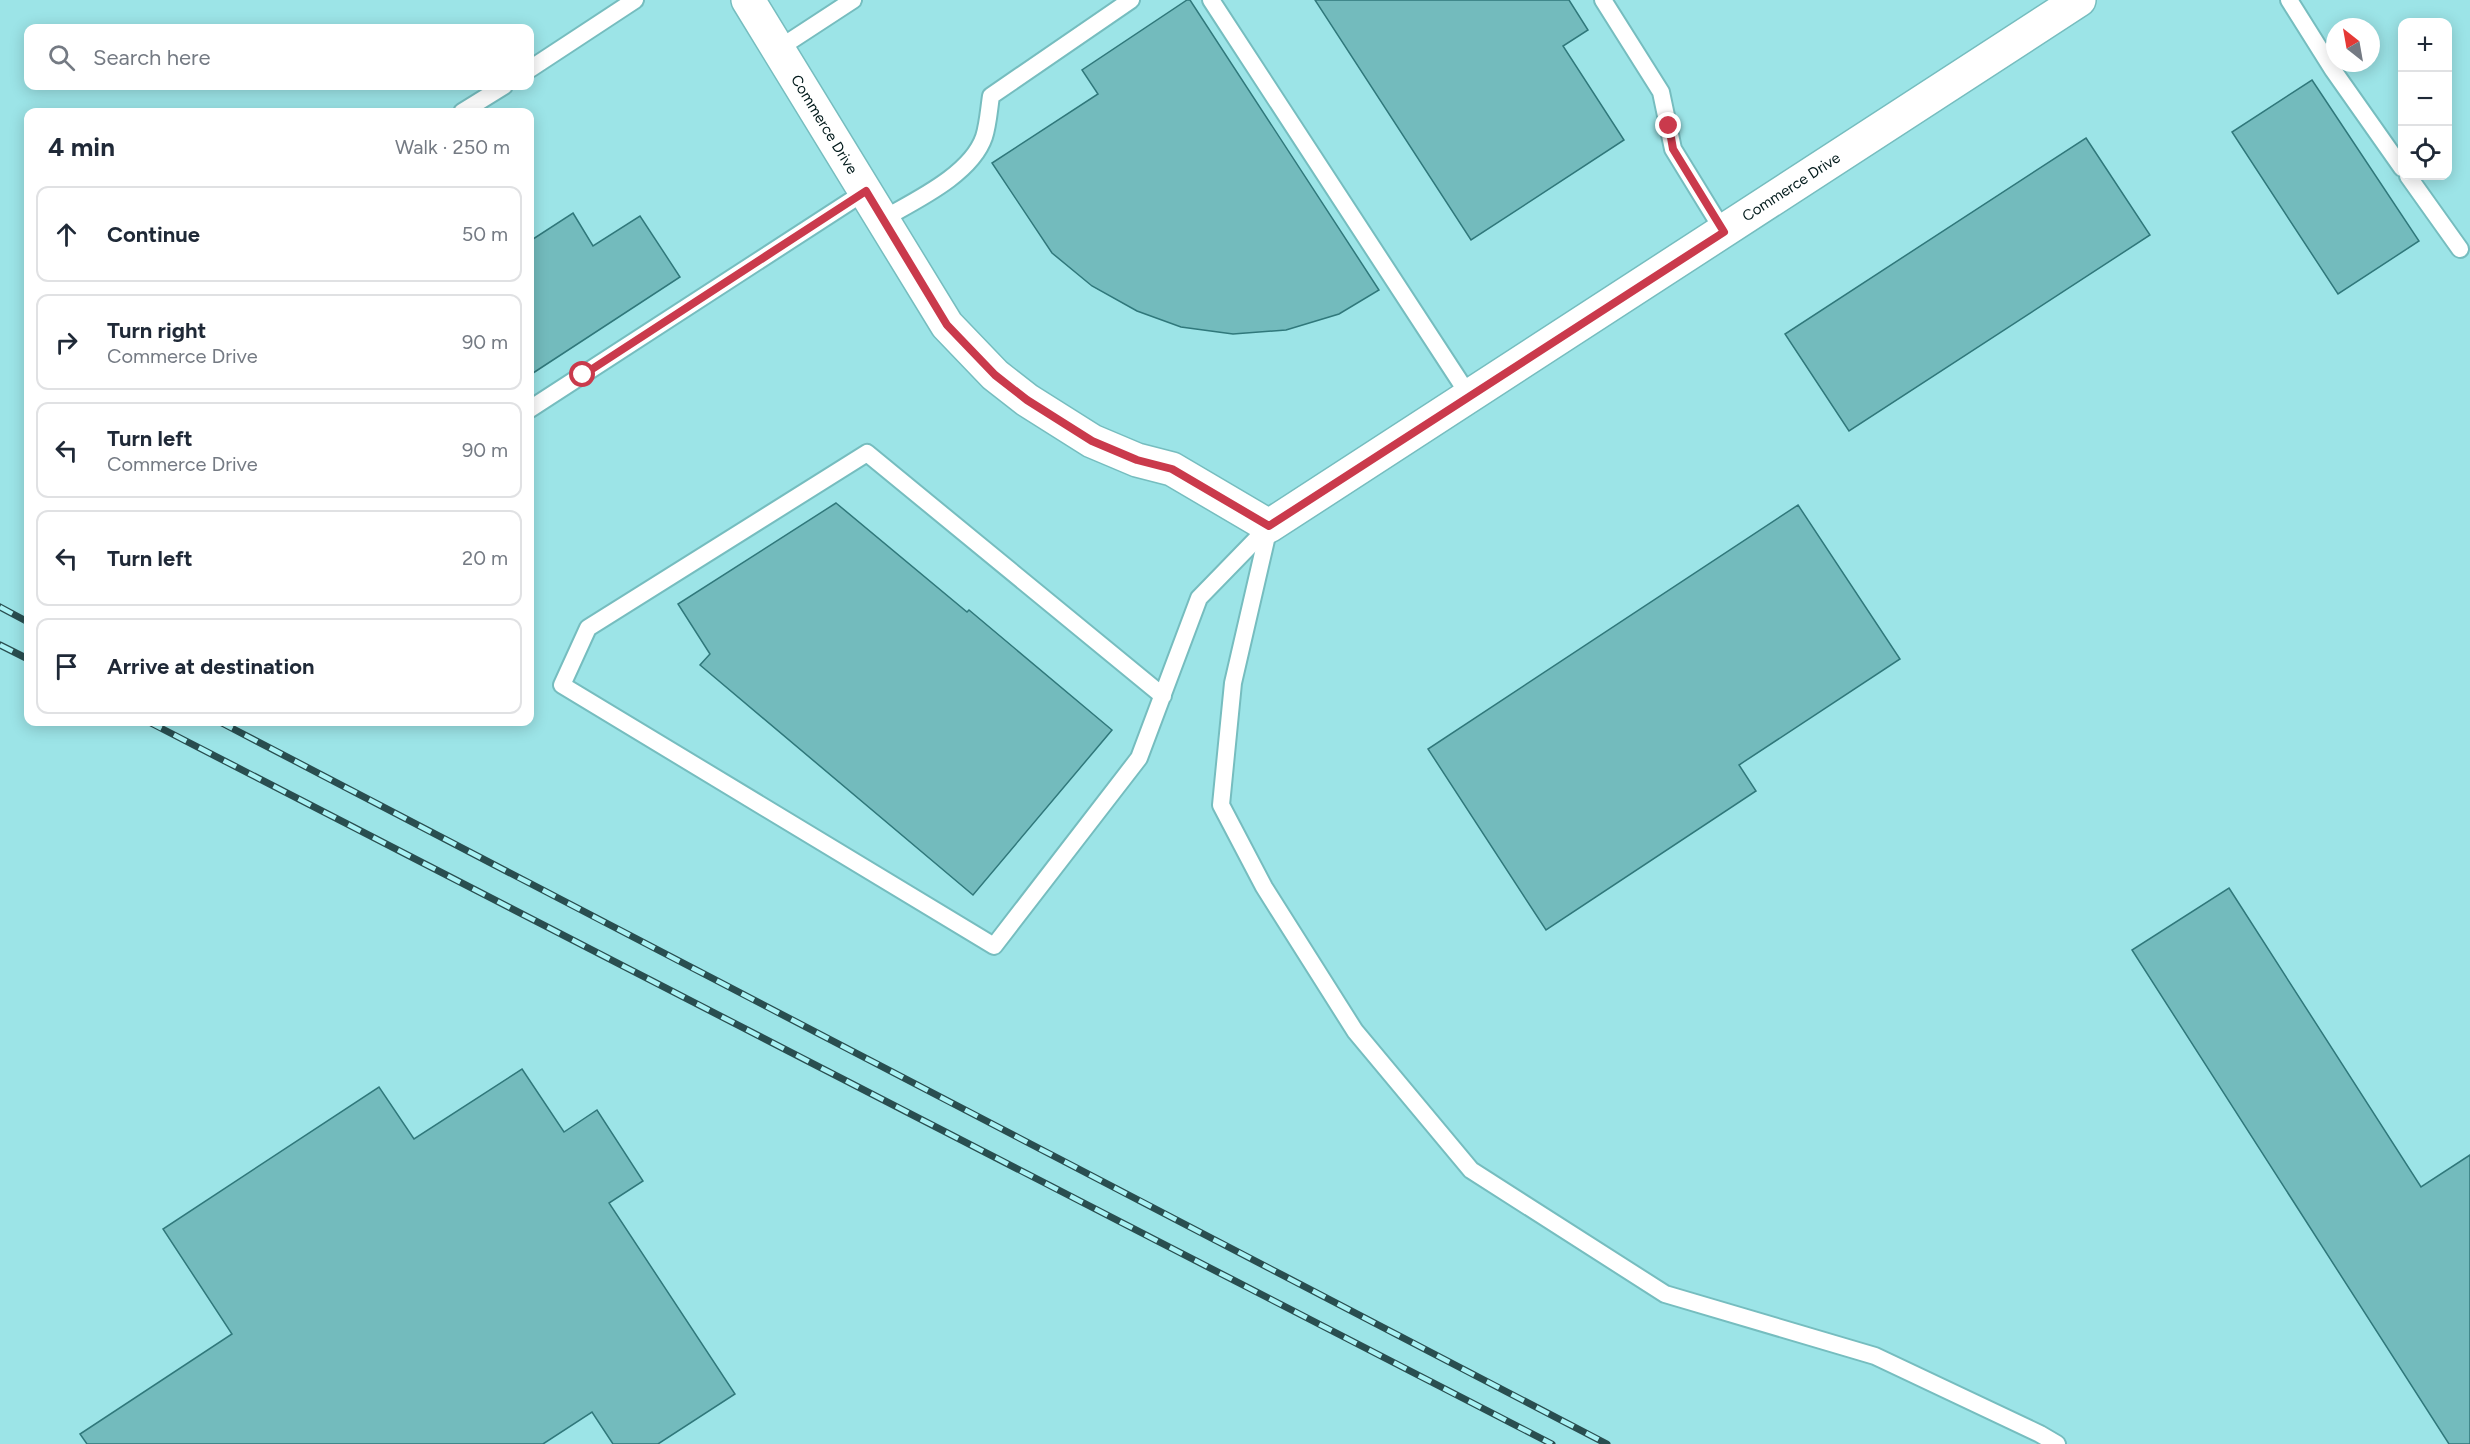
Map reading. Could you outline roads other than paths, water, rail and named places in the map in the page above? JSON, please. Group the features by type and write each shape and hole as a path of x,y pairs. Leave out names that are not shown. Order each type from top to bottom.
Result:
{"street":[{"name":"Commerce Drive","path":"748,0 947,325 1003,381 1027,400 1092,441 1137,460 1172,469 1269,526 1470,398 2079,0"}],"lane":[{"path":"534,66 635,0"},
{"path":"778,49 853,0"},
{"path":"883,219 942,185 966,164 984,138 991,96 1131,0"},
{"path":"1211,0 1470,398"},
{"path":"1603,0 1661,92 1673,149 1724,232"},
{"path":"2289,0 2333,70 2398,161"},
{"path":"468,108 498,90"},
{"path":"2411,180 2460,249"},
{"path":"534,406 866,191"},
{"path":"1163,696 867,453 588,628 562,685 994,946 1139,758 1163,696 1199,598 1269,526"},
{"path":"1269,526 1233,683 1221,805 1264,887 1355,1031 1471,1170 1665,1294 1875,1356 2057,1444"}],"railway":[{"path":"0,607 24,620"},
{"path":"0,645 24,657"},
{"path":"157,726 1552,1444"},
{"path":"228,726 1607,1444"}]}
